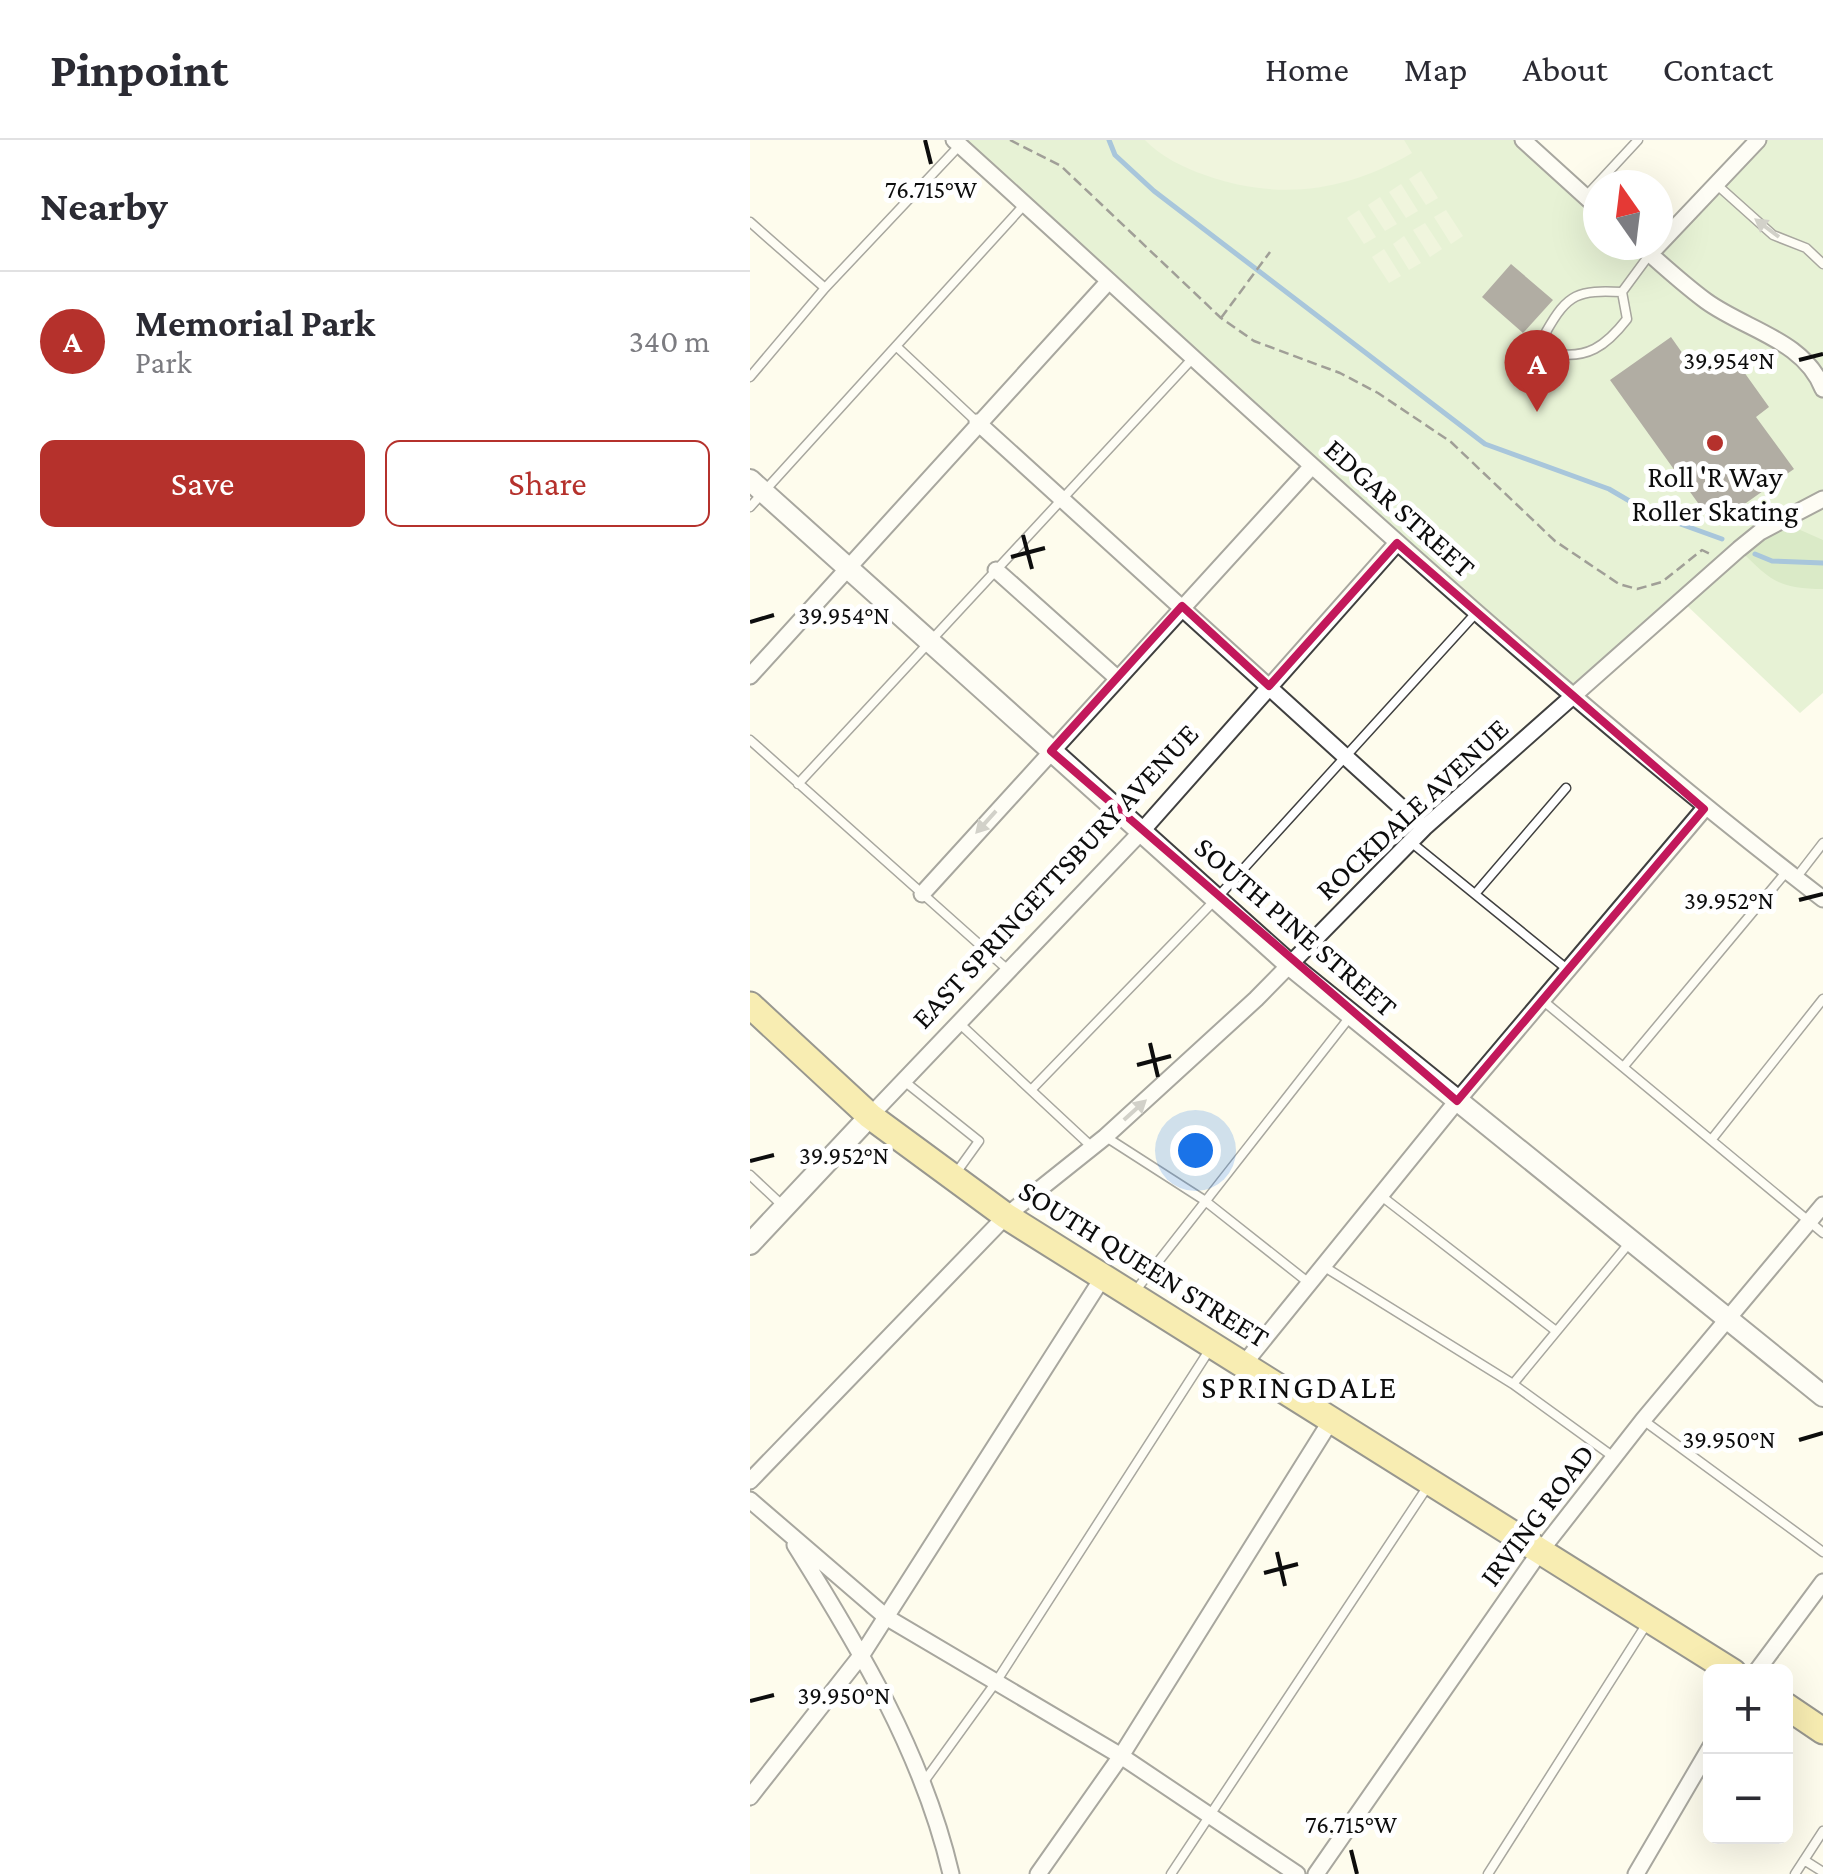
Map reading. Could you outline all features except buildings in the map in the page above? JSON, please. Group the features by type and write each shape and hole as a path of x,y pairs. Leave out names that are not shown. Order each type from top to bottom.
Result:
{"main road":[{"name":"SOUTH QUEEN STREET","path":"750,1004 870,1116 952,1180 1330,1422 1720,1664"},
{"path":"1793,1711 1823,1730"}],"street":[{"path":"1522,140 1583,194"},
{"path":"1673,224 1758,140"},
{"name":"EDGAR STREET","path":"957,142 1192,359 1572,698 1704,809 1823,899"},
{"path":"1657,260 1708,302 1792,348 1817,372 1823,389"},
{"path":"750,676 1108,282"},
{"path":"978,422 1424,828"},
{"path":"922,894 1312,466"},
{"name":"SOUTH PINE STREET","path":"755,493 845,568 1290,965 1823,1396"},
{"name":"ROCKDALE AVENUE","path":"750,1480 1006,1216 1099,1142 1290,965 1424,828 1726,560 1760,532 1823,499"},
{"name":"EAST SPRINGETTSBURY AVENUE","path":"750,1244 1141,832 1397,543"},
{"path":"996,570 1117,678"},
{"path":"1243,1365 1541,999 1704,809"},
{"name":"IRVING ROAD","path":"1316,1874 1538,1553 1643,1420 1823,1205"},
{"path":"750,1797 862,1654 1102,1276"},
{"path":"1038,1874 1121,1756 1330,1422"},
{"path":"750,1500 886,1617 1121,1756 1297,1874"},
{"path":"788,1533 862,1654 924,1783 951,1874"},
{"path":"1762,1664 1823,1582"},
{"path":"1636,1874 1705,1754"}],"lane":[{"path":"1616,170 1638,140"},
{"path":"750,377 957,142"},
{"path":"1716,184 1773,235 1806,248 1823,264"},
{"path":"755,493 1025,204"},
{"path":"750,222 825,288"},
{"path":"1622,292 1592,290 1570,296 1546,332 1552,353 1571,357 1592,353 1615,334 1628,319 1622,292 1640,260"},
{"path":"896,346 978,422"},
{"path":"798,784 1192,359"},
{"path":"1033,1088 1216,899 1476,612"},
{"path":"750,740 1009,972"},
{"path":"1476,894 1566,788"},
{"path":"1412,843 1567,969"},
{"path":"1625,1065 1823,843"},
{"path":"1712,1138 1823,998"},
{"path":"1541,999 1823,1233"},
{"path":"1133,1294 1351,1016"},
{"path":"960,1024 1099,1142 1204,1200 1310,1283"},
{"path":"904,1081 979,1141 952,1180"},
{"path":"750,1174 786,1208"},
{"path":"1380,1195 1556,1331"},
{"path":"1513,1384 1631,1240"},
{"path":"1323,1266 1513,1384 1615,1458"},
{"path":"924,1783 996,1682 1212,1345"},
{"path":"1643,1420 1823,1552"},
{"path":"1171,1874 1429,1484"},
{"path":"1488,1874 1650,1620"},
{"path":"1795,1874 1823,1831"},
{"path":"1804,1860 1823,1872"}],"path":[{"path":"1010,140 1061,166 1220,318 1254,340 1353,380 1451,442 1555,541 1619,584 1637,589 1662,582 1702,550 1726,560"},
{"path":"1220,318 1270,252"}],"highlighted area":[{"path":"1397,543 1704,809 1457,1101 1051,751 1182,606 1269,686"}],"green space":[{"path":"954,140 1523,140 1583,194 1583,260 1673,260 1673,230 1758,140 1823,140 1823,693 1800,713 1680,599 1572,698"},
{"path":"1145,140 1404,140 1412,153 1362,177 1285,190 1205,175 1173,161"},
{"path":"1421,171 1438,198 1426,205 1409,179"},
{"path":"1401,184 1418,211 1406,218 1389,192"},
{"path":"1380,197 1397,224 1385,231 1368,205"},
{"path":"1359,210 1376,237 1364,244 1347,218"},
{"path":"1446,210 1463,236 1451,244 1434,217"},
{"path":"1425,223 1442,249 1430,257 1413,230"},
{"path":"1404,236 1421,263 1409,270 1393,244"},
{"path":"1384,249 1401,276 1389,283 1372,257"},
{"path":"1780,521 1823,540 1823,589 1776,581 1739,549"}],"waterway":[{"path":"1109,140 1115,155 1154,191 1485,444 1609,489 1650,513 1722,539"},
{"path":"1755,554 1772,561 1823,563"}],"place":[{"name":"Memorial Park","path":"1537,412"},
{"name":"Roll 'R Way Roller Skating","path":"1715,443"}],"district":[{"name":"SPRINGDALE","path":"1300,1387"}]}
